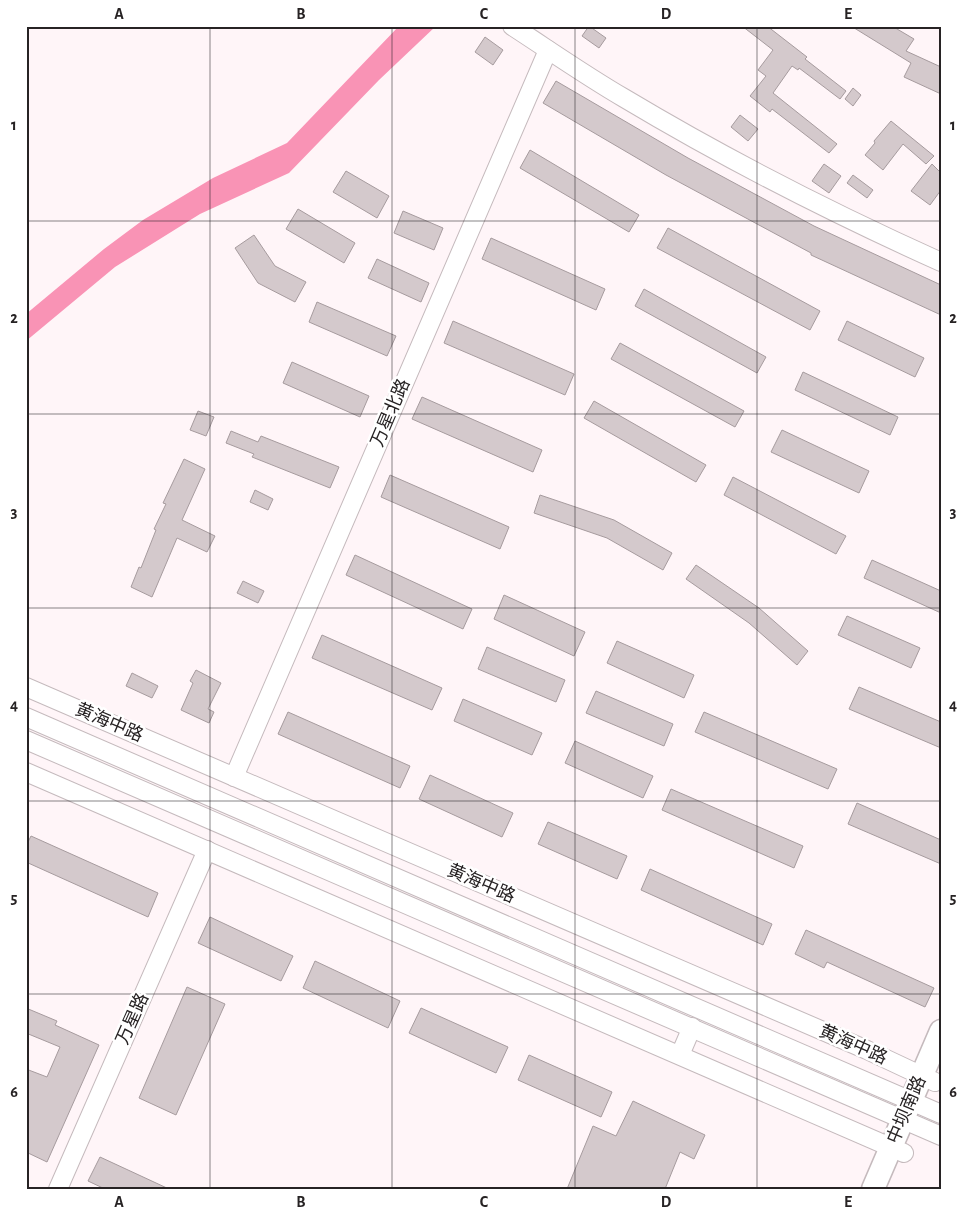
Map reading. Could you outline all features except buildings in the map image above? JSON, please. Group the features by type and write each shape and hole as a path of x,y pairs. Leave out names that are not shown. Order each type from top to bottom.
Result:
{"main road":[{"name":"中坝南路","path":"889,1189 932,1076 941,1031"},
{"name":"中坝南路","path":"873,1189 919,1114"}],"street":[{"path":"512,26 623,98 757,173 850,221 941,262"},
{"name":"万星北路","path":"234,777 548,50"},
{"name":"黄海中路","path":"26,687 867,1050 932,1076"},
{"name":"黄海中路","path":"26,717 514,928 919,1114"},
{"path":"85,742 97,718"},
{"path":"26,740 692,1027 919,1114 941,1136"},
{"path":"69,790 80,764"},
{"path":"26,772 904,1153"},
{"name":"万星路","path":"58,1189 207,850"},
{"path":"514,928 526,903"},
{"path":"680,1055 692,1027"}],"shaded area":[{"path":"399,26 436,26 379,80 289,173 200,214 115,267 26,341 26,314 104,249 143,220 213,178 287,143"}]}
